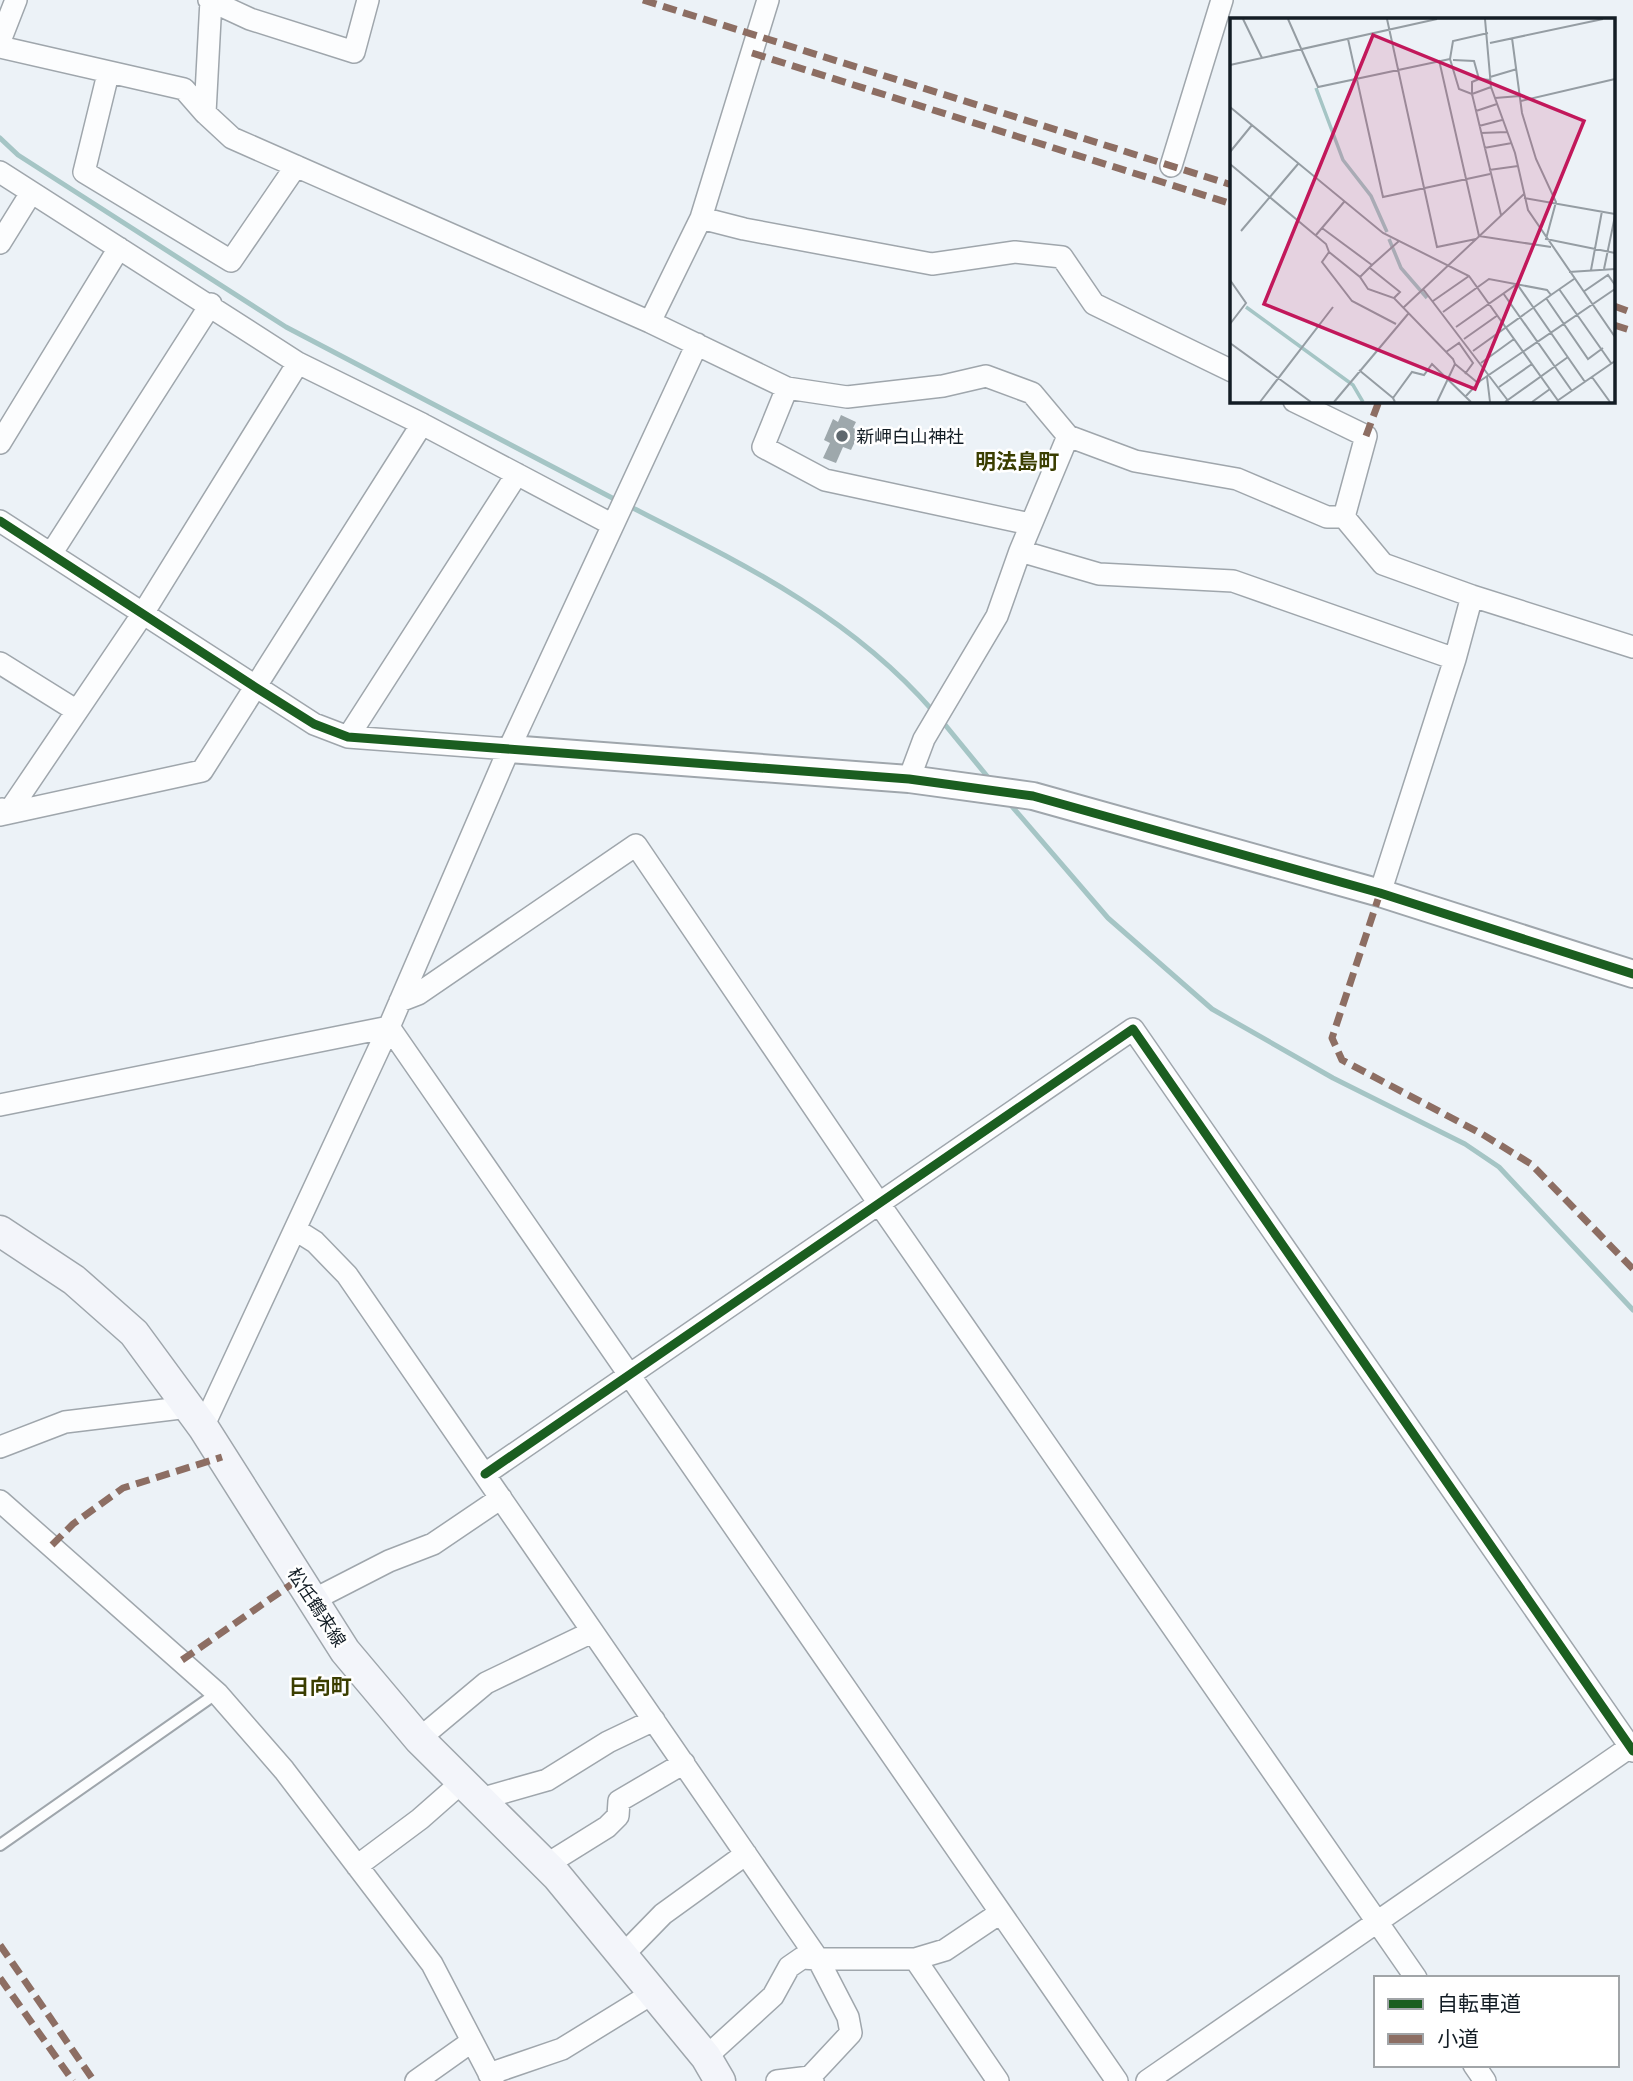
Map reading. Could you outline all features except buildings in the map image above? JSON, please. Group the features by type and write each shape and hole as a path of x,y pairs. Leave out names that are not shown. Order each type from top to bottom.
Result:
{"main road":[{"name":"松任鶴来線","path":"0,1231 74,1280 134,1333 196,1417 345,1651 419,1739 546,1865 713,2069"}],"street":[{"path":"0,41 16,0"},
{"path":"205,113 210,0 250,19 354,52 368,0"},
{"path":"650,322 701,218 768,0"},
{"path":"1171,166 1222,0"},
{"path":"0,47 108,74 184,89 232,138 650,322 787,388 847,397 943,386 986,376 1032,393 1068,436 1135,461 1237,479 1327,517 1343,517 1383,564 1472,596 1633,647"},
{"path":"108,74 84,172 232,261 296,166"},
{"path":"0,172 211,304 298,363 517,474 616,519"},
{"path":"0,243 31,193"},
{"path":"701,218 744,229 932,264 1015,252 1062,257 1094,304 1230,370"},
{"path":"0,443 119,248"},
{"path":"51,554 211,304"},
{"path":"0,1447 65,1422 196,1417 296,1230 389,1027 509,749 697,344"},
{"path":"3,812 142,615 298,363"},
{"path":"787,388 763,447 825,480 1030,524"},
{"path":"1296,402 1366,436 1343,517"},
{"path":"3,812 202,771 422,424"},
{"path":"909,779 932,724 998,616 1030,524 1068,436"},
{"path":"348,737 517,474"},
{"path":"0,521 314,724 348,737 909,779 1033,796 1380,893 1633,974"},
{"path":"1020,551 1099,574 1233,582 1455,659"},
{"path":"1380,893 1455,659 1472,596"},
{"path":"0,663 76,711"},
{"path":"400,1002 418,994 636,845 878,1202 1415,1976"},
{"path":"0,1105 389,1027"},
{"path":"389,1027 1117,2081"},
{"path":"485,1474 1133,1029 1632,1748 1147,2081"},
{"path":"296,1230 315,1242 347,1276 818,1959 848,2017 851,2033 811,2079 777,2081"},
{"path":"313,1600 389,1561 433,1544 501,1498"},
{"path":"0,1501 217,1693 284,1770 432,1964 491,2078 562,2049 653,1993"},
{"path":"419,1739 486,1683 592,1632"},
{"path":"357,1866 420,1819 471,1791 547,1780 608,1742 654,1720"},
{"path":"546,1865 607,1827 618,1816 619,1801 684,1763"},
{"path":"622,1956 663,1914 746,1854"},
{"path":"713,2069 773,1996 789,1967 802,1958 915,1959 945,1950 1000,1913"},
{"path":"915,1959 998,2081"},
{"path":"416,2081 471,2042"}],"lane":[{"path":"0,1845 217,1693"}],"waterway":[{"path":"0,138 18,155 286,327 618,501"},
{"path":"627,505 751,570 829,618 866,646 933,711"},
{"path":"942,721 987,776"},
{"path":"1010,804 1108,918 1212,1009 1333,1078 1465,1144 1499,1167 1633,1310"}],"marked path":[{"path":"643,0 1230,184"},
{"path":"752,53 1230,203"},
{"path":"1616,307 1633,313"},
{"path":"1616,326 1633,331"},
{"path":"1366,436 1379,402"},
{"path":"1380,893 1332,1038 1342,1060 1482,1134 1531,1164 1633,1269"},
{"path":"52,1545 73,1524 123,1488 222,1457"},
{"path":"182,1660 299,1579"},
{"path":"0,1945 94,2081"},
{"path":"0,1978 73,2081"}],"cycle path":[{"path":"0,521 314,724 348,737 909,779 1033,796 1380,893 1633,974"},
{"path":"485,1474 1133,1029 1633,1751"}],"place":[{"name":"新岬白山神社","path":"842,436"}],"district":[{"name":"明法島町","path":"1017,461"},
{"name":"日向町","path":"320,1686"}]}
